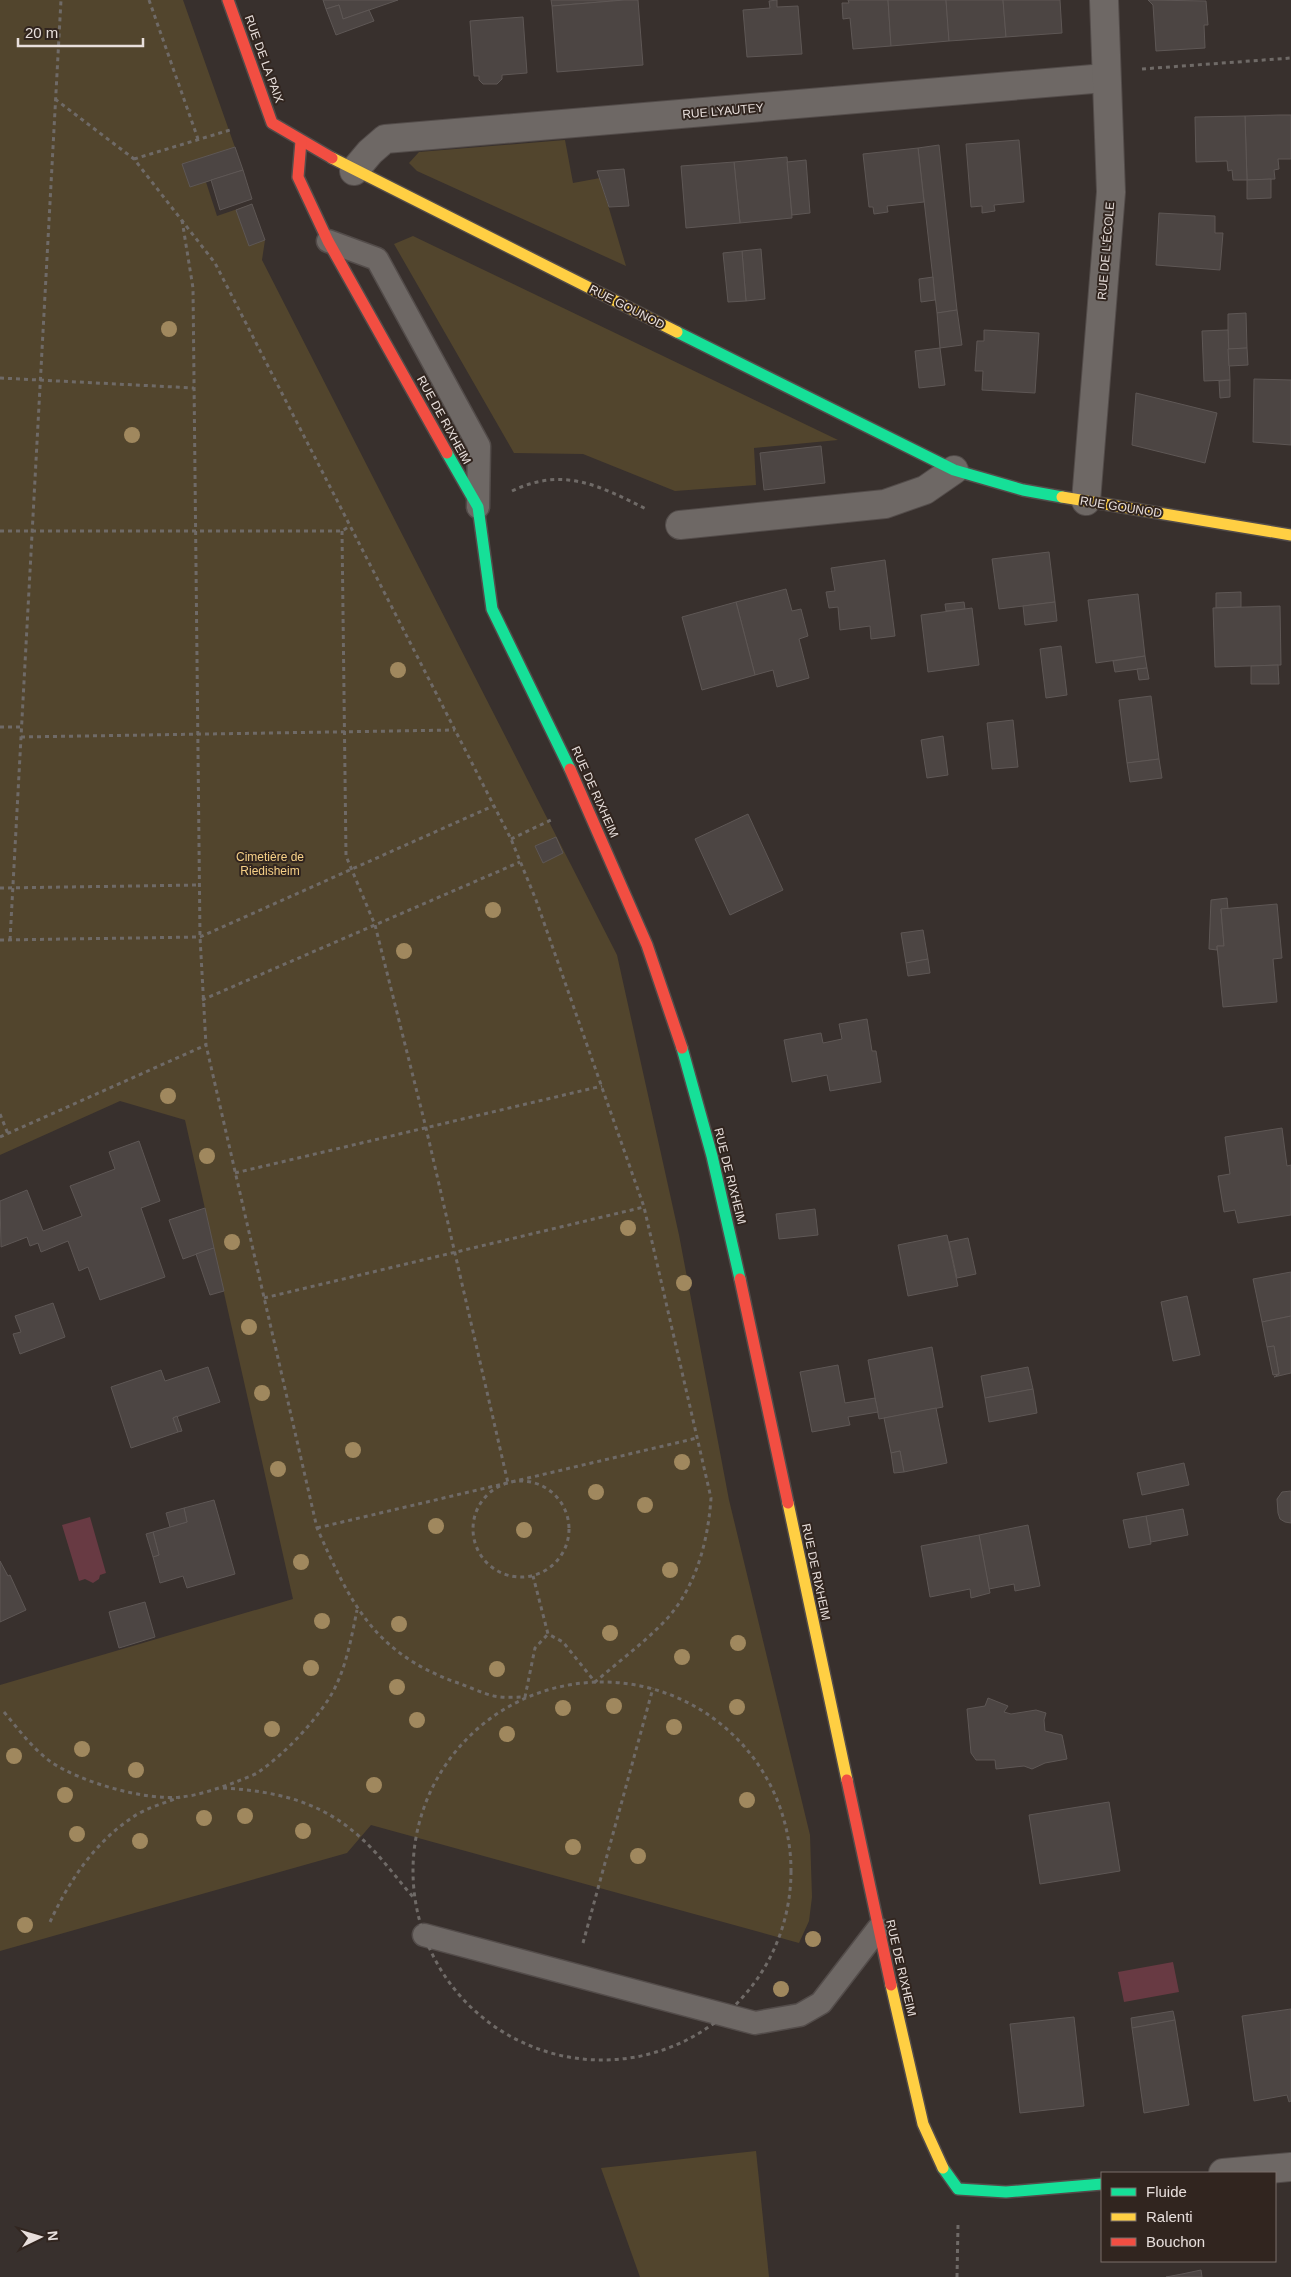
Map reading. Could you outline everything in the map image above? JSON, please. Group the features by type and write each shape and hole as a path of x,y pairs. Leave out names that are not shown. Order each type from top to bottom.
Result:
{"street":[{"name":"RUE DE LA PAIX","path":"228,0 272,123 301,141"},
{"name":"RUE DE L'ÉCOLE","path":"1086,501 1111,192 1105,78 1104,0"},
{"name":"RUE LYAUTEY","path":"354,171 370,152 385,139 1105,78"},
{"name":"RUE GOUNOD","path":"301,141 354,171 954,470 1023,490 1291,535"},
{"name":"RUE DE RIXHEIM","path":"301,141 298,177 328,240 478,507 492,609 567,762 647,945 676,1027 712,1156 746,1303 878,1929 923,2124 942,2167 958,2189"},
{"path":"680,525 885,504 926,490 954,470"},
{"path":"1234,2172 1291,2167"},
{"path":"958,2189 1006,2192 1101,2184"}],"lane":[{"path":"328,240 377,259 479,446 478,507"},
{"path":"424,1935 755,2023 800,2015 827,1996 878,1929"}],"path":[{"path":"10,940 60,0"},
{"path":"149,0 198,139"},
{"path":"1140,69 1291,58"},
{"path":"55,100 134,159 215,263 511,840 536,900 644,1207 711,1498 709,1531 699,1564 683,1596 663,1623 594,1682"},
{"path":"134,159 230,130"},
{"path":"182,220 193,288 200,937 206,1045 317,1528 340,1581 358,1610 391,1648 433,1674 496,1696 525,1697"},
{"path":"0,378 194,388"},
{"path":"478,507 531,482 571,478 616,494 680,525"},
{"path":"0,531 342,531 350,526"},
{"path":"342,531 346,856 375,925 426,1128 508,1482"},
{"path":"0,727 21,727"},
{"path":"21,737 455,730"},
{"path":"0,940 200,937 493,806"},
{"path":"511,840 558,818"},
{"path":"202,1000 520,862"},
{"path":"0,888 200,885"},
{"path":"0,1137 206,1045"},
{"path":"235,1173 602,1086"},
{"path":"0,1114 8,1134"},
{"path":"264,1298 644,1207"},
{"path":"317,1528 697,1438"},
{"path":"525,1481 541,1485 554,1495 565,1508 568,1541 561,1556 550,1568 533,1576 505,1575 492,1568 481,1556 475,1543 473,1527 476,1512 483,1499 495,1489 508,1482 525,1481"},
{"path":"533,1576 548,1634 563,1642 594,1682"},
{"path":"50,1922 67,1888 105,1839 135,1815 181,1797 220,1788 259,1772 299,1737 329,1699 346,1659 358,1610"},
{"path":"525,1697 535,1648 548,1634"},
{"path":"606,1681 652,1688 690,1702 725,1726 755,1758 776,1795 789,1837 792,1880 785,1922 769,1963 744,1998 712,2027 674,2048 633,2059 590,2062 547,2054 508,2036 473,2011 445,1978 424,1935 414,1898 413,1857 420,1817 436,1779 459,1745 490,1718 525,1697 564,1685 594,1682 606,1681"},
{"path":"574,1976 652,1688"},
{"path":"4,1712 28,1741 51,1762 79,1776 113,1788 150,1795 181,1797"},
{"path":"220,1788 261,1790 296,1799 322,1810 361,1838 414,1898"},
{"path":"957,2277 958,2189"}],"green space":[{"name":"Cimetière de Riedisheim","path":"0,0 183,0 243,170 206,182 217,216 252,204 265,240 262,260 617,955 679,1235 729,1500 810,1835 812,1897 809,1921 799,1943 371,1825 347,1853 0,1951 0,1685 293,1599 185,1120 120,1101 0,1155"},
{"path":"565,140 573,183 600,178 626,266 417,171 409,163 419,152"},
{"path":"413,236 838,440 754,448 756,485 675,491 583,454 514,453 394,244"},
{"path":"756,2151 769,2277 640,2277 601,2168"}],"shaded area":[{"path":"90,1517 106,1573 100,1575 99,1579 93,1583 85,1579 79,1581 62,1525"},
{"path":"1173,1962 1179,1992 1124,2002 1118,1972"}],"building":[{"path":"323,0 398,0 343,19 339,5 326,9"},
{"path":"551,0 624,0 552,6"},
{"path":"638,0 643,65 557,72 552,6"},
{"path":"777,0 777,7 798,6 802,54 747,57 743,10 770,8 769,1"},
{"path":"848,0 888,0 891,46 853,49 850,18 843,19 842,3 849,3"},
{"path":"888,0 946,0 949,41 891,46"},
{"path":"946,0 1003,0 1006,37 949,41"},
{"path":"1003,0 1060,0 1062,33 1006,37"},
{"path":"1148,0 1206,1 1208,25 1204,25 1205,48 1156,51 1153,5"},
{"path":"339,5 343,19 369,10 374,21 336,35 326,9"},
{"path":"523,17 527,73 502,75 502,79 497,84 483,84 479,80 479,76 474,76 470,21"},
{"path":"1291,115 1291,159 1278,159 1279,169 1274,170 1275,179 1247,180 1245,116"},
{"path":"1245,116 1247,180 1233,180 1232,170 1228,171 1227,161 1196,162 1195,117"},
{"path":"1019,140 1024,202 994,205 995,211 982,213 982,206 971,207 966,144"},
{"path":"939,145 957,310 937,313 918,148"},
{"path":"235,147 243,170 190,187 182,164"},
{"path":"918,148 924,202 887,206 888,212 874,214 873,207 869,207 863,154"},
{"path":"787,157 792,218 740,223 734,162"},
{"path":"806,160 810,213 792,215 787,162"},
{"path":"734,162 740,223 686,228 681,166"},
{"path":"624,169 629,206 609,207 597,171"},
{"path":"243,170 252,199 220,210 211,180"},
{"path":"1271,179 1271,198 1247,199 1247,180"},
{"path":"252,204 265,240 249,246 236,210"},
{"path":"1159,213 1215,216 1215,233 1223,233 1220,270 1156,265"},
{"path":"761,249 765,299 746,301 742,251"},
{"path":"742,251 746,301 728,302 723,253"},
{"path":"933,277 935,300 921,302 919,279"},
{"path":"957,310 962,345 940,348 937,313"},
{"path":"1246,313 1247,348 1228,349 1228,314"},
{"path":"984,330 1039,333 1035,393 982,390 983,371 975,371 977,341 984,341"},
{"path":"1228,330 1230,380 1204,381 1202,331"},
{"path":"940,348 945,385 919,388 915,351"},
{"path":"1247,348 1248,365 1229,366 1228,349"},
{"path":"1254,379 1291,380 1291,445 1253,442"},
{"path":"1230,380 1230,397 1220,398 1219,381"},
{"path":"1136,393 1217,413 1205,463 1132,445"},
{"path":"821,446 825,483 764,490 760,453"},
{"path":"1049,552 1055,602 999,609 992,559"},
{"path":"885,560 895,636 871,639 870,626 840,630 838,607 829,608 826,592 835,591 831,568"},
{"path":"786,589 792,611 801,609 808,636 799,639 809,678 777,687 773,670 755,675 736,602"},
{"path":"1241,592 1241,607 1216,608 1216,593"},
{"path":"1138,594 1145,656 1096,663 1088,600"},
{"path":"736,602 755,675 702,690 682,617"},
{"path":"964,602 965,609 946,611 945,604"},
{"path":"1055,602 1057,621 1025,625 1023,606"},
{"path":"1280,606 1281,665 1215,667 1213,608"},
{"path":"972,608 979,665 928,672 921,615"},
{"path":"1061,646 1067,695 1046,698 1040,649"},
{"path":"1145,656 1147,668 1115,672 1113,661"},
{"path":"1278,665 1279,684 1251,684 1251,666"},
{"path":"1147,668 1149,679 1139,680 1137,669"},
{"path":"1151,696 1159,759 1127,763 1119,700"},
{"path":"1013,720 1018,767 992,769 987,723"},
{"path":"943,736 948,775 927,778 921,740"},
{"path":"1159,759 1162,778 1130,782 1127,763"},
{"path":"748,814 783,890 730,915 695,839"},
{"path":"556,837 563,853 543,863 535,846"},
{"path":"1227,898 1228,909 1221,909 1224,946 1217,946 1217,950 1209,949 1211,900"},
{"path":"1277,904 1282,958 1273,959 1277,1002 1223,1007 1217,946 1224,946 1221,909"},
{"path":"923,930 928,959 906,963 901,933"},
{"path":"928,959 930,973 908,976 906,963"},
{"path":"867,1019 872,1051 876,1051 881,1082 830,1091 827,1075 792,1082 784,1040 821,1033 823,1043 842,1039 839,1024"},
{"path":"1282,1128 1287,1166 1291,1165 1291,1215 1238,1223 1235,1210 1224,1212 1218,1176 1230,1174 1225,1137"},
{"path":"139,1141 160,1201 141,1208 165,1277 100,1300 88,1267 79,1271 68,1241 41,1252 38,1243 30,1246 27,1237 1,1247 0,1201 27,1190 43,1231 82,1216 70,1186 115,1169 109,1152"},
{"path":"205,1208 214,1248 183,1259 169,1220"},
{"path":"815,1209 818,1235 779,1239 776,1214"},
{"path":"947,1235 958,1286 908,1296 898,1245"},
{"path":"968,1238 976,1274 957,1278 949,1242"},
{"path":"214,1248 224,1291 210,1295 196,1254"},
{"path":"1291,1272 1291,1316 1262,1322 1253,1279"},
{"path":"1187,1296 1200,1355 1173,1361 1161,1302"},
{"path":"53,1303 65,1337 20,1354 13,1334 21,1332 15,1316"},
{"path":"1291,1316 1291,1373 1274,1377 1279,1374 1274,1346 1267,1347 1262,1322"},
{"path":"1274,1346 1279,1374 1273,1375 1267,1347"},
{"path":"932,1347 943,1407 879,1419 868,1360"},
{"path":"838,1365 845,1403 875,1398 878,1412 848,1417 850,1425 812,1432 800,1372"},
{"path":"208,1367 220,1402 173,1418 178,1432 131,1448 111,1387 161,1370 165,1381"},
{"path":"1028,1367 1033,1389 985,1398 981,1376"},
{"path":"1033,1389 1037,1413 989,1422 985,1398"},
{"path":"936,1408 947,1463 904,1472 900,1451 891,1453 884,1418"},
{"path":"177,1416 182,1431 178,1432 173,1418"},
{"path":"900,1451 904,1472 894,1473 891,1453"},
{"path":"1184,1463 1189,1485 1142,1495 1137,1473"},
{"path":"1291,1491 1291,1523 1280,1519 1277,1499 1282,1492"},
{"path":"214,1500 235,1574 187,1588 183,1576 160,1583 153,1557 159,1555 153,1532 187,1522 184,1508"},
{"path":"184,1508 187,1522 170,1527 166,1513"},
{"path":"1183,1509 1188,1535 1151,1542 1146,1516"},
{"path":"1146,1516 1151,1544 1129,1548 1123,1520"},
{"path":"1028,1525 1040,1586 1015,1591 1014,1584 989,1589 979,1535"},
{"path":"153,1532 159,1555 153,1557 146,1534"},
{"path":"979,1535 990,1593 971,1598 970,1589 930,1597 921,1546"},
{"path":"0,1561 8,1576 10,1575 26,1610 0,1622"},
{"path":"145,1602 155,1637 119,1648 109,1612"},
{"path":"988,1698 1008,1706 1004,1712 1011,1714 1036,1710 1046,1713 1044,1720 1045,1731 1062,1735 1067,1759 1045,1763 1032,1769 1024,1766 996,1769 995,1760 976,1760 971,1753 967,1709 985,1706"},
{"path":"1109,1802 1120,1871 1040,1884 1029,1815"},
{"path":"1291,2009 1291,2101 1289,2102 1287,2095 1254,2101 1242,2016"},
{"path":"1173,2011 1175,2020 1132,2028 1131,2018"},
{"path":"1074,2017 1084,2106 1020,2113 1010,2024"},
{"path":"1175,2020 1189,2105 1144,2113 1132,2028"},
{"path":"1201,2270 1202,2277 1166,2277 1182,2274"}],"traffic: fast":[{"path":"677,332 954,470 1023,490 1062,497"},
{"path":"447,453 478,507 492,609 570,769"},
{"path":"682,1048 712,1156 740,1279"},
{"path":"943,2168 958,2189 1006,2192 1101,2184"}],"traffic: slow":[{"path":"332,158 677,332"},
{"path":"1062,497 1291,535"},
{"path":"788,1503 847,1780"},
{"path":"891,1985 923,2124 943,2168"}],"traffic: jam":[{"path":"228,0 272,123 332,158"},
{"path":"301,141 298,177 328,241 447,453"},
{"path":"570,769 647,945 682,1048"},
{"path":"740,1279 788,1503"},
{"path":"847,1780 891,1985"}]}
